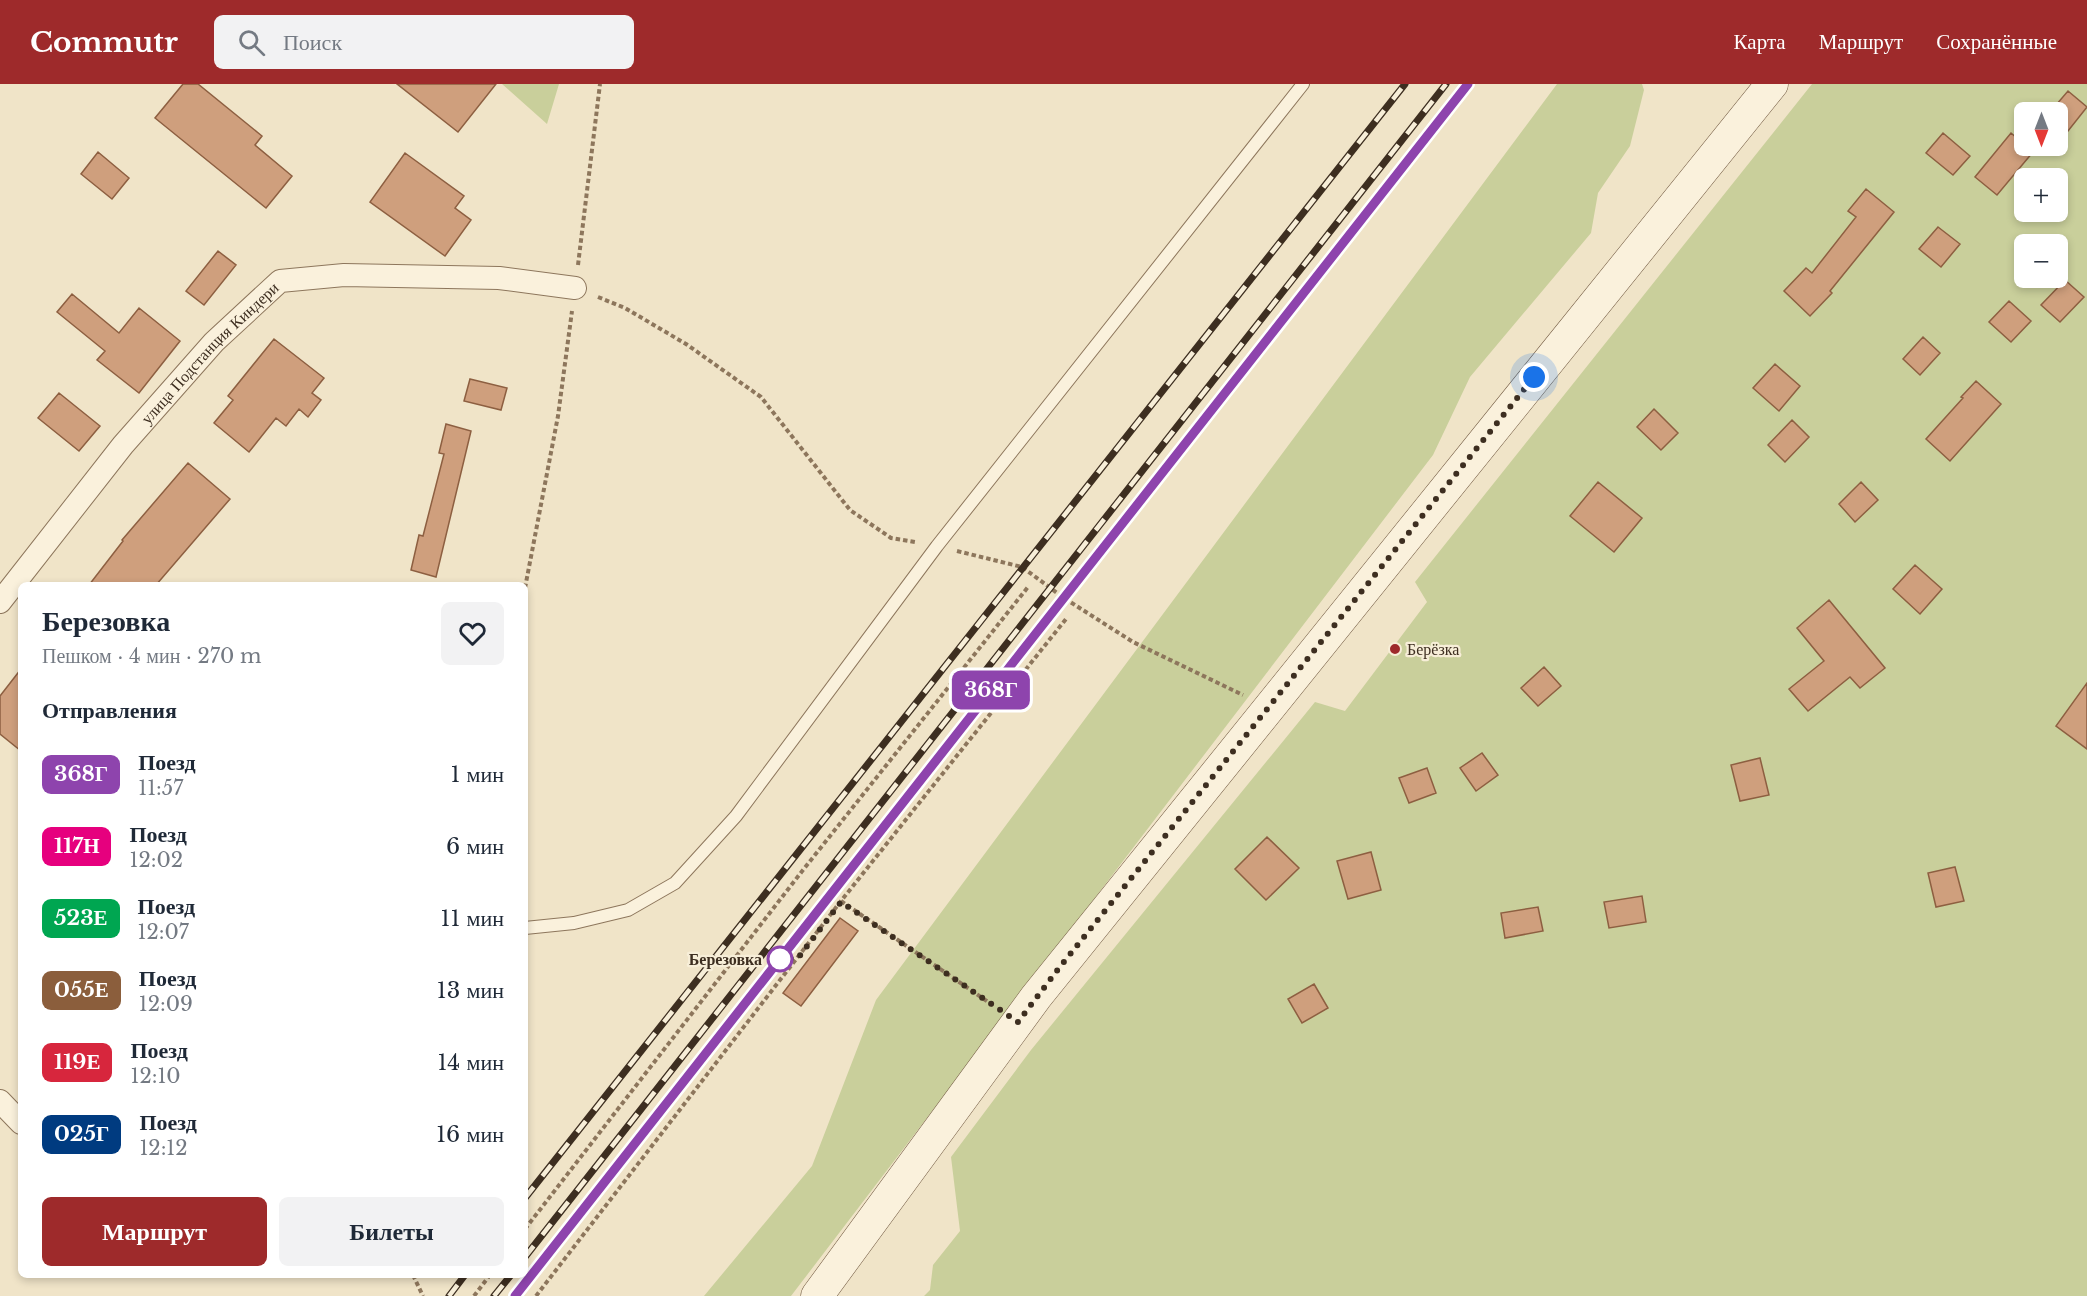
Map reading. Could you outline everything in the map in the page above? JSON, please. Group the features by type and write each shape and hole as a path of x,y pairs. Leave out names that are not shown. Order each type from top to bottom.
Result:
{"street":[{"path":"817,1296 1018,1022 1772,84"},
{"name":"улица Подстанция Киндери","path":"0,602 123,445 206,350 280,281 344,275 499,278 575,288"},
{"path":"0,1101 18,1120"}],"lane":[{"path":"528,928 574,923 628,910 675,883 736,816 937,546 1303,84"}],"path":[{"path":"526,582 558,416 600,84"},
{"path":"575,288 625,308 686,344 761,396 850,510 891,538 937,546 1022,567 1064,598 1133,642 1269,708"},
{"path":"528,1225 803,870 1028,587"},
{"path":"536,1296 841,902 1066,619"},
{"path":"841,902 1018,1022"},
{"path":"414,1278 423,1296"},
{"path":"474,1296 488,1278"}],"green space":[{"path":"502,84 559,84 547,124"},
{"path":"1557,84 1642,84 1644,90 1630,146 1598,193 1591,233 1470,377 1433,455 791,1296 704,1296 812,1166 876,1000"},
{"path":"1812,84 2087,84 2087,1296 924,1296 930,1290 933,1265 960,1231 951,1157 1031,1050 1315,702 1345,711 1427,602 1415,582"}],"building":[{"path":"183,84 198,84 262,136 255,145 292,176 266,208 155,118"},
{"path":"397,84 496,84 458,132"},
{"path":"2068,91 2087,107 2068,131 2068,102 2059,102"},
{"path":"1943,133 1970,156 1953,175 1926,153"},
{"path":"2011,133 2014,136 2014,156 2030,156 2020,168 2014,168 2014,175 1997,195 1975,177"},
{"path":"98,152 129,178 112,199 81,174"},
{"path":"405,153 464,196 455,208 471,220 445,256 370,202"},
{"path":"1866,189 1894,212 1830,291 1832,293 1810,316 1784,291 1806,268 1812,273 1856,217 1848,211"},
{"path":"1938,227 1960,244 1941,267 1919,249"},
{"path":"218,251 236,265 204,305 186,291"},
{"path":"2068,283 2084,297 2060,322 2041,305 2057,288 2068,288"},
{"path":"72,294 119,333 139,308 180,341 139,393 97,360 105,351 57,312"},
{"path":"2009,301 2031,321 2011,342 1989,322"},
{"path":"1923,337 1940,353 1920,375 1903,359"},
{"path":"274,339 324,378 312,393 321,400 308,417 299,409 286,426 276,418 249,452 214,423 233,400 228,396"},
{"path":"1775,364 1800,386 1779,411 1753,388"},
{"path":"470,379 507,388 501,410 464,401"},
{"path":"1976,381 2001,404 1950,461 1926,439"},
{"path":"59,393 100,426 79,451 38,418"},
{"path":"1654,409 1678,433 1661,450 1637,427"},
{"path":"1792,420 1809,437 1785,462 1768,445"},
{"path":"446,424 471,431 436,577 411,570 419,535 423,536 444,454 439,453"},
{"path":"188,463 230,499 159,582 91,582 122,540"},
{"path":"1598,482 1642,518 1614,552 1570,516"},
{"path":"1861,482 1878,500 1855,522 1839,504"},
{"path":"1915,565 1942,589 1920,614 1893,589"},
{"path":"1829,600 1885,668 1860,688 1850,677 1808,711 1789,689 1824,661 1797,628"},
{"path":"1544,667 1561,686 1538,706 1521,688"},
{"path":"18,673 18,749 0,734 0,696"},
{"path":"2087,683 2087,749 2056,726"},
{"path":"1482,753 1498,775 1476,791 1460,768"},
{"path":"1760,758 1769,795 1740,801 1731,765"},
{"path":"1427,768 1436,793 1409,803 1399,778"},
{"path":"1267,837 1299,868 1266,900 1235,869"},
{"path":"1371,852 1381,890 1348,899 1337,861"},
{"path":"1955,867 1964,901 1936,907 1928,873"},
{"path":"1642,896 1646,922 1609,928 1604,902"},
{"path":"1538,907 1543,931 1505,938 1501,913"},
{"path":"840,918 858,931 801,1006 783,993"},
{"path":"1314,984 1328,1008 1302,1023 1288,999"}],"railway":[{"path":"528,1194 1405,84"},
{"path":"528,1253 1446,84"},
{"path":"515,1296 1468,84"},
{"path":"449,1296 463,1278"},
{"path":"494,1296 509,1278"}],"train":[{"name":"368Г","path":"515,1296 1468,84"}],"place":[{"name":"Берёзка","path":"1395,649"},
{"name":"Березовка","path":"780,959"}],"route":[{"path":"780,959 798,958 841,902 1018,1022 1534,377"}]}
